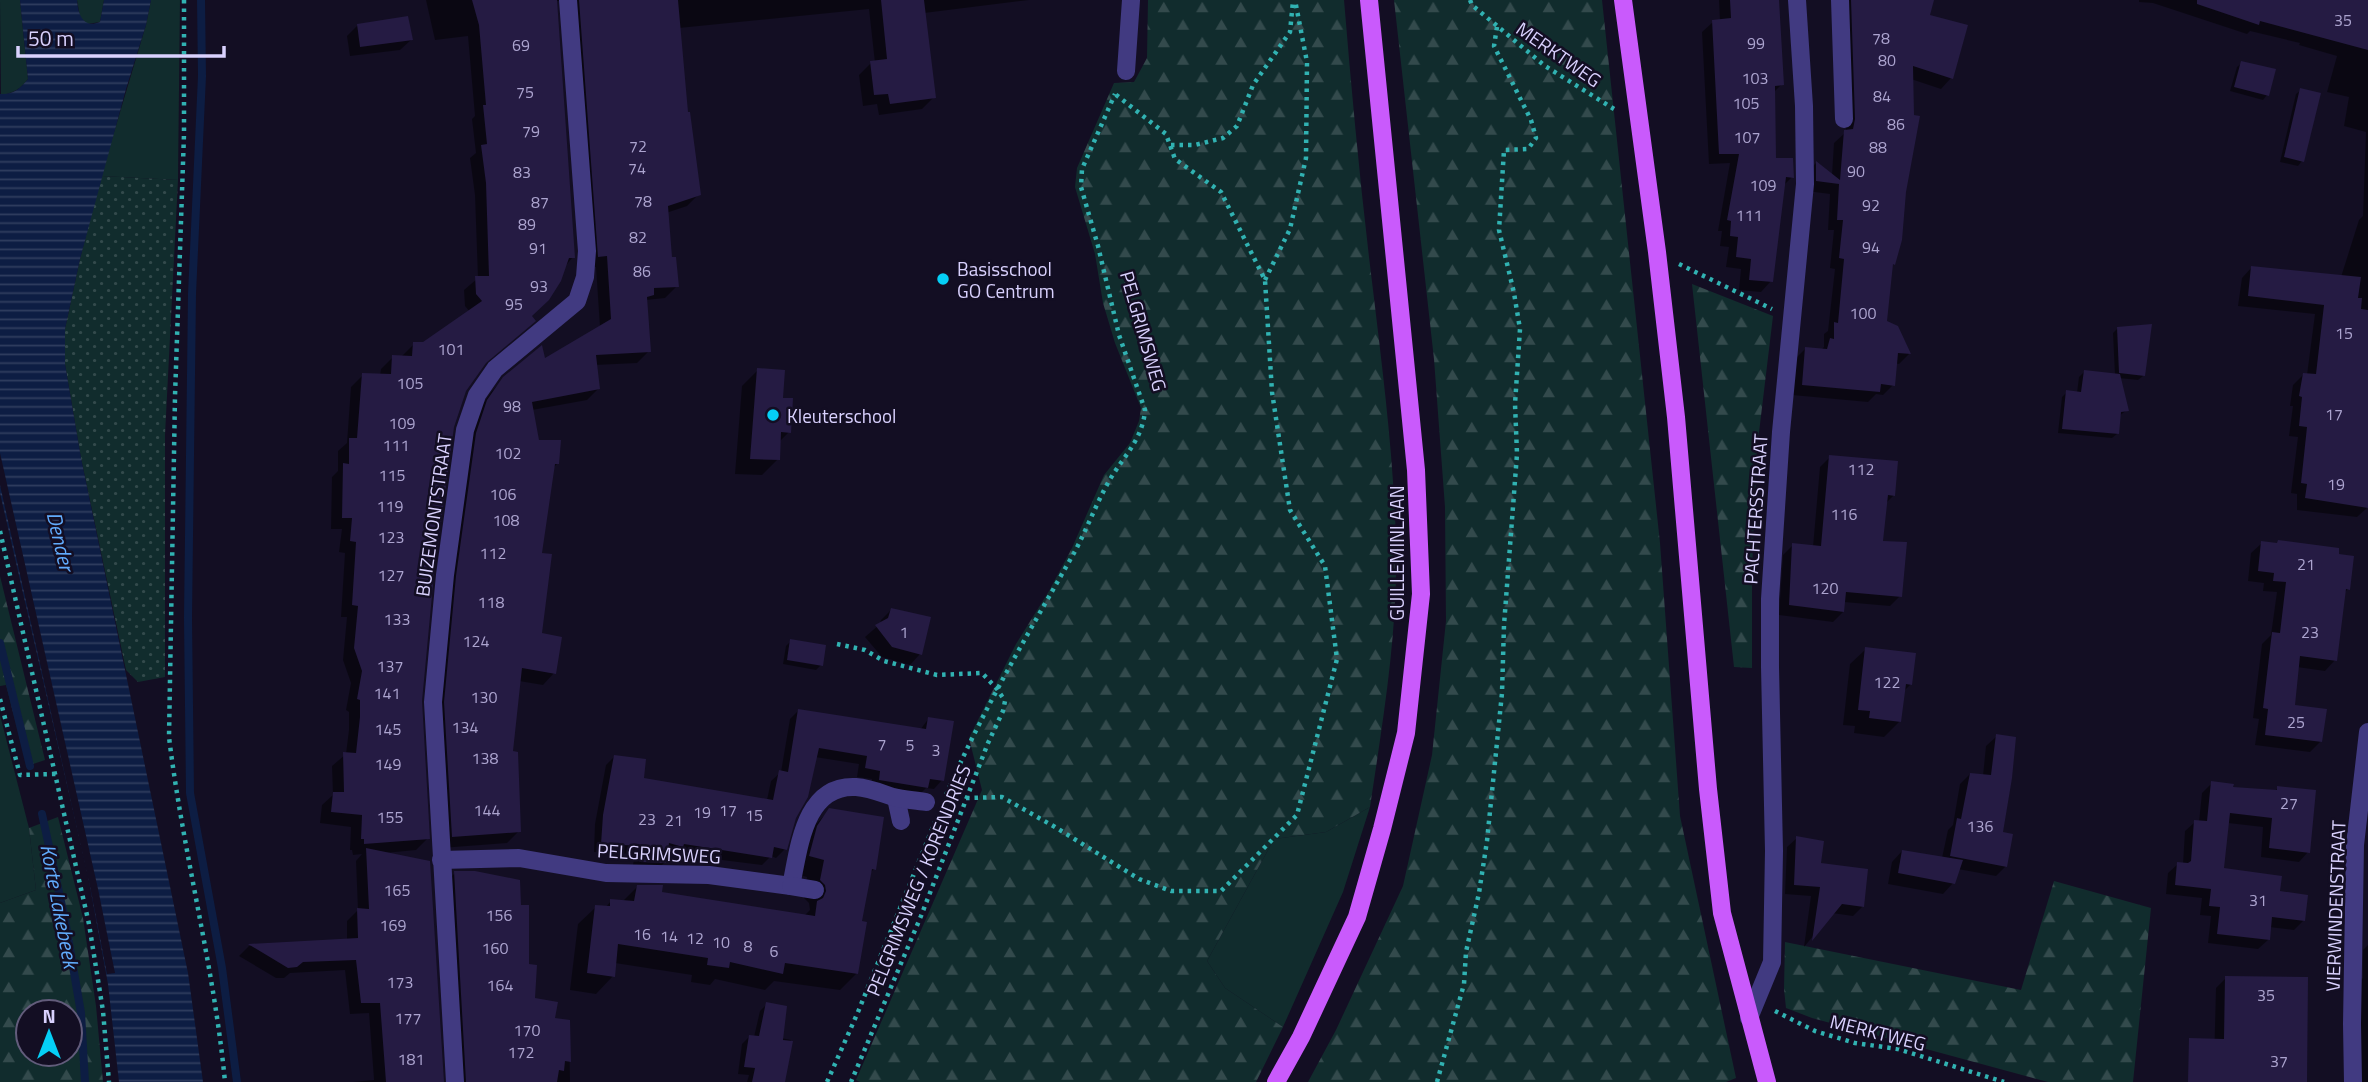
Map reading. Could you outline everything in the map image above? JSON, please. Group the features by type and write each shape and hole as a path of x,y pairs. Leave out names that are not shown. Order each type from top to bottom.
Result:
{"main road":[{"name":"GUILLEMINLAAN","path":"1276,1082 1301,1037 1357,917 1406,733 1421,594 1416,470 1369,0"},
{"path":"1623,0 1676,417 1722,913 1767,1082"}],"street":[{"name":"BUIZEMONTSTRAAT","path":"455,1082 433,702 445,575 465,430 477,395 495,369 577,301 584,277 587,251 568,0"},
{"path":"1126,71 1131,0"},
{"name":"PACHTERSSTRAAT","path":"1749,1018 1772,962 1774,850 1770,598 1781,432 1805,184 1804,106 1797,0"},
{"path":"1840,0 1843,119"},
{"name":"VIERWINDENSTRAAT","path":"2353,1082 2355,845 2368,732"},
{"path":"791,886 806,819 823,797 837,789 874,789 896,798 933,806"},
{"path":"896,798 901,821"},
{"name":"PELGRIMSWEG","path":"441,860 519,858 606,873 709,875 814,890"}],"path":[{"path":"184,0 184,134 175,396 170,737 175,783 225,1082"},
{"path":"1170,145 1195,145 1223,138 1237,126 1253,85 1290,32 1294,0"},
{"path":"1265,280 1290,229 1306,158 1307,62 1294,0"},
{"name":"MERKTWEG","path":"1470,0 1472,5 1545,66 1639,124"},
{"path":"1437,1082 1464,984 1466,952 1487,841 1502,693 1504,625 1517,454 1515,404 1520,329 1499,230 1504,150 1528,149 1536,138 1531,120 1494,46 1497,27"},
{"name":"PELGRIMSWEG","path":"944,799 997,689 1090,522 1109,480 1127,457 1144,424 1145,410 1119,335 1081,187 1082,169 1126,71"},
{"path":"967,798 1002,797 1139,878 1171,891 1221,891 1297,815 1337,659 1325,566 1290,510 1272,392 1265,280 1221,192 1175,159 1166,134 1115,94"},
{"path":"1657,253 1763,304"},
{"path":"0,531 89,924 103,1011 109,1082"},
{"path":"837,643 866,650 884,662 937,675 982,673 997,689"},
{"name":"PELGRIMSWEG / KORENDRIES","path":"851,1082 1003,710 1005,701 997,689"},
{"path":"0,699 20,775 56,774"},
{"path":"827,1082 859,1012 933,806"},
{"name":"MERKTWEG","path":"1749,1018 1774,1010 1815,1031 1855,1043 1898,1049 2004,1082"}],"green space":[{"path":"0,0 20,0 28,79 16,90 1,95"},
{"path":"77,0 104,0 100,22 87,24 80,17"},
{"path":"151,0 180,0 178,180 101,176 146,25"},
{"path":"1148,0 1344,0 1387,417 1396,544 1392,643 1370,807 1326,832 1274,839 1207,961 1225,988 1283,1027 1256,1082 860,1082 856,1080 982,790 969,738 1016,644 1072,548 1104,475 1130,443 1139,421 1141,408 1115,343 1103,303 1095,254 1075,187 1077,168 1114,83 1134,82 1147,58"},
{"path":"1394,0 1602,0 1660,543 1680,816 1736,1078 1726,1082 1308,1082 1336,1030 1403,886 1432,755 1446,621 1445,507 1434,359"},
{"path":"101,176 178,180 165,435 165,677 138,682 126,670 81,458 65,364 65,329"},
{"path":"1692,284 1773,316 1757,449 1752,571 1752,668 1734,667"},
{"path":"0,576 45,760 27,766 6,685 0,686"},
{"path":"0,715 29,828 36,890 0,903"},
{"path":"1370,807 1343,892 1283,1027 1225,988 1207,961 1274,839 1326,832"},
{"path":"58,817 83,918 96,1006 103,1082 0,1082 0,903 36,890 29,828"},
{"path":"2054,881 2151,908 2133,1082 2048,1082 1812,1018 1786,1008 1785,942 2021,990"}],"water":[{"name":"Dender","path":"20,0 77,0 82,19 94,24 100,22 104,0 151,0 80,259 65,329 65,364 81,458 188,973 203,1082 119,1082 108,984 88,876 0,493 0,94 16,91 28,79"}],"pier":[{"path":"0,453 115,973 107,974 91,891 0,485"}],"building":[{"path":"472,0 557,0 575,258 569,258 561,281 549,300 532,316 536,321 486,363 466,391 454,427 434,574 422,701 430,839 364,844 364,839 361,839 362,815 331,812 333,792 344,792 343,752 356,753 360,717 360,700 357,699 362,671 354,648 358,606 352,605 356,542 350,541 352,518 342,518 343,463 349,464 349,438 357,438 362,373 391,374 392,355 412,356 413,342 423,342 482,301 476,294 475,276 489,276 486,183 481,145 487,144 483,105 486,105 479,25"},
{"path":"579,0 678,0 688,112 701,195 668,206 672,257 676,257 679,287 654,288 654,295 647,297 651,352 596,355 600,389 532,402 539,440 561,440 542,553 552,554 542,633 562,637 556,674 522,668 513,751 518,752 521,832 452,837 444,702 456,576 476,433 487,400 503,377 542,345 545,358 611,319 607,256 598,257"},
{"path":"881,0 924,0 936,98 890,104 888,94 874,95 870,61 887,59"},
{"path":"1730,0 1779,0 1784,85 1775,86 1776,158 1793,158 1794,178 1786,177 1773,282 1749,280 1751,259 1736,257 1738,237 1730,236 1731,221 1727,220 1739,154 1719,154 1712,20 1731,18"},
{"path":"1851,0 1934,0 1930,15 1968,25 1953,79 1913,66 1914,115 1920,116 1906,192 1902,240 1895,265 1893,264 1887,321 1898,326 1911,354 1898,353 1895,386 1881,384 1880,392 1802,385 1805,347 1827,349 1830,338 1834,339 1834,322 1838,323 1844,259 1839,258 1843,220 1837,220 1839,184 1816,181 1816,161 1840,180 1844,130 1853,129 1855,119"},
{"path":"2197,0 2368,0 2368,50 2260,21 2259,25 2197,4"},
{"path":"408,16 413,40 360,47 357,24"},
{"path":"2241,61 2276,69 2269,96 2234,87"},
{"path":"2300,88 2321,93 2304,162 2284,157"},
{"path":"2251,266 2361,277 2358,298 2362,298 2361,309 2368,310 2368,508 2305,498 2307,484 2301,483 2307,427 2299,426 2302,397 2299,396 2303,373 2316,374 2324,305 2248,296"},
{"path":"2152,324 2145,376 2119,373 2117,327"},
{"name":"Kleuterschool","path":"757,368 785,370 783,398 793,398 791,433 781,432 780,460 750,459"},
{"path":"2084,370 2120,374 2129,411 2121,412 2119,434 2062,429 2066,390 2081,392"},
{"path":"1829,455 1898,461 1895,496 1888,495 1883,541 1907,542 1902,597 1846,592 1844,612 1789,605 1792,543 1821,546"},
{"path":"2278,540 2339,548 2339,554 2354,556 2350,590 2346,589 2337,661 2300,656 2295,705 2327,709 2322,742 2265,735 2268,709 2263,708 2272,632 2280,633 2286,582 2273,581 2274,573 2258,571 2261,541 2277,543"},
{"path":"891,608 931,617 922,655 892,647 875,625 888,618"},
{"path":"790,639 826,645 823,666 787,660"},
{"path":"1865,647 1916,653 1912,685 1906,684 1901,722 1869,718 1870,711 1858,710"},
{"path":"798,709 926,729 928,717 954,721 944,781 930,779 928,788 879,780 880,771 865,768 867,756 819,748 808,797 796,818 787,850 774,847 772,858 669,843 666,863 640,862 643,846 601,844 603,815 614,755 646,759 644,778 773,800 779,770 788,772"},
{"path":"1996,734 2016,737 2003,832 2013,834 2007,867 1950,856 1970,773 1991,775"},
{"path":"2211,781 2234,784 2233,787 2277,790 2277,786 2316,790 2310,853 2269,848 2272,818 2230,813 2224,868 2282,876 2280,891 2308,895 2305,921 2272,917 2270,940 2217,934 2220,907 2209,906 2211,889 2175,885 2177,862 2191,861 2194,820 2207,821"},
{"path":"829,808 884,817 876,870 872,869 862,921 867,922 858,974 785,963 783,974 730,962 729,968 707,965 708,958 618,944 615,977 587,973 595,905 610,906 610,899 634,901 637,885 663,885 662,892 815,916 817,901 823,898 826,891 820,880 824,860 809,856 817,826"},
{"path":"1796,836 1824,841 1821,863 1868,869 1864,907 1842,904 1812,941 1820,887 1794,885"},
{"path":"366,848 430,861 444,1082 386,1082 380,1003 361,1003 356,960 303,962 297,967 288,968 248,944 358,938 357,908 369,909"},
{"path":"1902,850 1963,860 1955,884 1898,873"},
{"path":"454,871 475,871 520,880 521,905 529,905 529,964 537,965 535,998 558,1002 555,1018 570,1020 571,1062 565,1061 564,1071 559,1070 557,1082 466,1082"},
{"path":"2225,976 2308,977 2307,1082 2188,1082 2189,1038 2224,1039"},
{"path":"766,1002 787,1006 783,1040 793,1041 785,1082 752,1082 755,1068 744,1067 749,1035 759,1036"}],"waterway":[{"path":"201,0 202,76 192,294 188,618 190,793 222,968 237,1082"},
{"name":"Korte Lakebeek","path":"0,643 30,766"},
{"name":"Korte Lakebeek","path":"42,814 65,920 81,1013 85,1082"}],"place":[{"name":"Basisschool GO Centrum","path":"943,279"},
{"name":"Kleuterschool","path":"773,415"}]}
